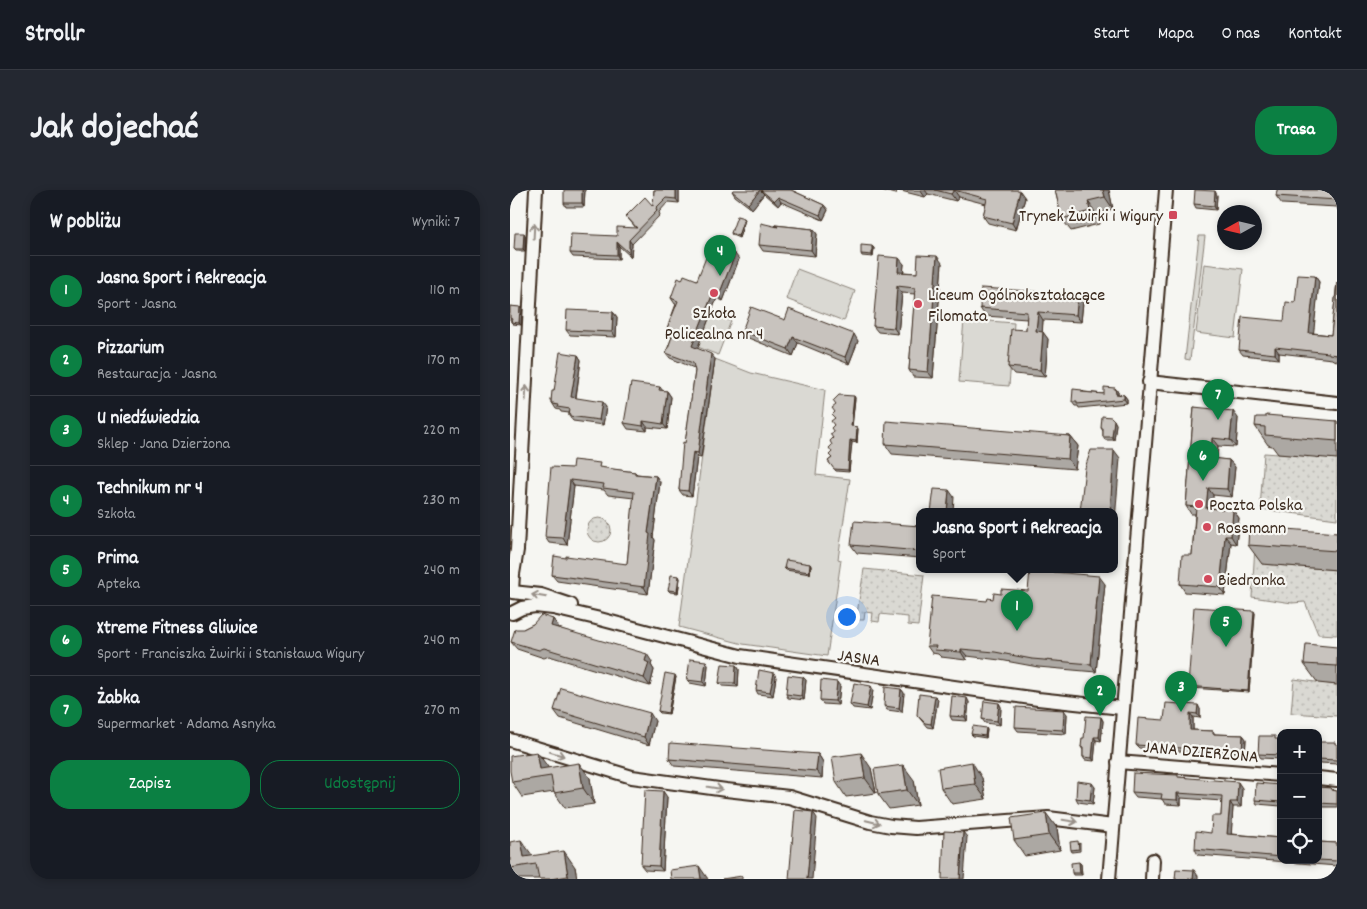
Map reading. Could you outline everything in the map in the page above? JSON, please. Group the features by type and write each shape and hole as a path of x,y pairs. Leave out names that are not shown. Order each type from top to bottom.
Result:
{"street":[{"path":"511,615 516,599 511,591 511,575 517,550 536,190"},
{"path":"1108,879 1166,190"},
{"path":"1149,382 1337,403"},
{"name":"JASNA","path":"511,591 541,595 576,607 596,618"},
{"name":"JASNA","path":"511,615 522,608 535,606 553,608 740,656 1038,700 1122,708"},
{"path":"510,740 632,777 789,797 870,822 891,826 916,828 1048,818 1113,826"},
{"name":"JANA DZIERŻONA","path":"1118,762 1277,775"},
{"path":"1322,778 1337,780"},
{"path":"1152,879 1153,860"}],"shaded area":[{"path":"1199,236 1205,236 1190,360 1185,359"},
{"path":"1204,264 1243,269 1235,338 1196,333"},
{"path":"797,269 855,291 844,321 786,299"},
{"path":"711,314 731,321 718,355 698,347"},
{"path":"964,319 1014,323 1009,386 959,382"},
{"path":"715,359 751,373 825,390 816,475 850,479 838,559 841,560 827,656 743,644 679,627"},
{"path":"1264,453 1337,458 1337,519 1260,509"},
{"path":"599,518 607,522 611,530 607,538 599,542 591,538 587,530 591,522"},
{"path":"1255,545 1262,564 1337,570 1337,635 1318,634 1305,602 1292,603 1252,597"},
{"path":"864,569 924,575 918,626 908,625 908,617 880,614 879,622 872,621 873,613 865,612 864,620 856,620"},
{"path":"1294,679 1337,685 1337,716 1291,713"}],"building":[{"path":"564,190 582,190 582,203 564,203"},
{"path":"654,190 676,190 676,199 666,198 656,208 657,211 629,240 629,253 617,242 617,255 570,253 571,234 617,236 617,227 637,228 626,216 645,197 653,206"},
{"path":"733,190 760,190 748,204"},
{"path":"761,190 791,190 824,205 820,215 778,197 774,201"},
{"path":"935,190 954,190 951,194"},
{"path":"954,190 1020,191 1012,223 983,216 987,199"},
{"path":"1055,190 1103,190 1105,197 1088,201 1090,211 1062,219"},
{"path":"1195,190 1215,191 1214,206 1194,204"},
{"path":"1277,190 1337,190 1337,200 1276,196"},
{"path":"737,216 744,218 738,236 731,233"},
{"path":"761,223 778,227 775,225 813,229 811,250 759,245"},
{"path":"515,233 524,233 523,249 514,249"},
{"path":"711,245 735,254 719,295 713,293 692,346 711,354 698,453 693,452 688,491 679,490 683,442 685,443 695,371 693,363 666,353 673,334 666,331 678,301 671,298 678,278 682,280 684,275 697,280"},
{"path":"861,245 872,246 872,255 861,254"},
{"path":"918,255 937,256 928,372 909,370 915,288 897,286 894,328 873,326 879,256 899,258 898,272 917,273"},
{"path":"1298,275 1315,276 1309,333 1331,335 1337,282 1337,355 1275,347 1275,354 1239,350 1242,317 1284,321 1286,302 1295,303"},
{"path":"981,288 1078,294 1076,315 1038,312 1036,331 1043,332 1040,370 1008,367 1011,329 1026,330 1027,312 980,308"},
{"path":"510,306 520,307 519,323 511,322"},
{"path":"751,307 785,320 789,309 854,334 845,357 793,337 788,349 742,331"},
{"path":"567,310 613,312 612,332 566,330"},
{"path":"560,352 578,355 571,397 602,402 599,420 569,416 570,409 557,407 558,405 553,404 551,401"},
{"path":"631,383 660,387 659,390 667,391 663,424 643,421 643,426 624,423"},
{"path":"1104,387 1115,388 1116,394 1124,395 1124,399 1077,404 1077,402 1072,402 1073,389 1082,390 1082,392 1104,394"},
{"path":"839,395 854,396 851,426 857,427 856,441 850,440 848,470 834,469 828,461 832,458 829,455 832,452 829,448 832,445 830,441 833,438 830,434 834,432 831,428 834,425 831,421 835,418 832,415 835,412 832,408 836,405 833,401"},
{"path":"1194,407 1233,411 1230,440 1212,438 1211,458 1229,460 1227,489 1208,488 1206,508 1233,510 1231,536 1225,536 1220,587 1180,584 1182,555 1192,555 1196,507 1186,506"},
{"path":"1266,415 1337,421 1337,441 1265,435 1265,427 1255,426 1256,417 1266,417"},
{"path":"1102,416 1111,417 1114,420 1112,437 1103,437 1103,428 1101,428"},
{"path":"886,421 1070,436 1068,459 885,444"},
{"path":"1091,450 1114,450 1110,508 1080,508 1085,468"},
{"path":"573,460 600,463 599,467 656,476 648,533 650,534 644,587 552,575 554,556 627,564 634,492 603,488 604,484 570,480 563,538 545,537 551,467 572,468"},
{"path":"934,489 949,490 947,508 932,508"},
{"path":"854,521 916,526 916,551 851,545"},
{"path":"1249,526 1337,533 1337,551 1248,545"},
{"path":"786,560 810,564 809,572 784,568"},
{"path":"1030,573 1064,573 1099,576 1091,664 1032,659 995,652 961,649 961,652 935,650 936,646 927,646 932,596 987,601 988,598 993,599 994,593 1001,594 1001,589 1028,591"},
{"path":"671,575 679,576 677,591 668,590"},
{"path":"1194,607 1254,611 1248,691 1188,686"},
{"path":"541,615 553,619 551,626 647,654 645,661 649,663 644,678 544,648 539,650 511,642 515,629 523,629 533,624"},
{"path":"1306,644 1337,647 1337,666 1304,664"},
{"path":"690,659 706,661 703,682 687,680"},
{"path":"722,664 736,665 735,683 719,683"},
{"path":"759,670 774,673 770,692 756,690"},
{"path":"665,673 675,675 668,713 658,711"},
{"path":"788,675 803,677 801,696 786,694"},
{"path":"821,680 837,682 835,701 820,700"},
{"path":"854,683 871,686 867,707 850,704"},
{"path":"885,687 901,689 899,708 884,706"},
{"path":"561,688 650,713 644,737 554,710"},
{"path":"919,694 935,696 931,724 925,723 917,715"},
{"path":"952,696 967,698 965,717 950,716"},
{"path":"984,701 999,703 997,721 982,719"},
{"path":"1166,703 1198,705 1197,714 1190,713 1190,730 1213,731 1213,734 1243,735 1242,752 1136,745 1138,718 1164,720"},
{"path":"1016,707 1064,710 1063,730 1015,727"},
{"path":"1086,716 1101,717 1099,737 1094,737 1092,758 1083,757 1083,748 1081,747 1082,738 1084,738"},
{"path":"973,726 986,728 985,736 971,734"},
{"path":"1259,736 1275,736 1275,739 1277,739 1277,755 1258,754"},
{"path":"1322,742 1335,742 1337,744 1337,760 1322,759"},
{"path":"670,743 818,754 816,771 669,759"},
{"path":"537,752 540,769 579,763 583,788 554,793 551,776 512,782 510,756"},
{"path":"861,753 865,778 836,782 832,757"},
{"path":"972,762 975,784 941,788 938,768"},
{"path":"903,765 907,790 878,794 874,769"},
{"path":"1133,773 1178,775 1178,777 1238,782 1237,802 1230,802 1227,834 1277,838 1277,857 1195,849 1196,831 1211,833 1212,816 1221,816 1222,796 1177,793 1177,800 1161,799 1162,794 1132,792"},
{"path":"1077,781 1092,783 1090,800 1076,798"},
{"path":"1256,783 1277,785 1277,802 1255,800"},
{"path":"1322,787 1337,791 1337,804 1322,803"},
{"path":"645,790 663,791 659,866 641,865"},
{"path":"795,810 813,812 807,879 789,879"},
{"path":"1046,813 1049,835 1014,840 1011,818"},
{"path":"944,831 963,832 960,879 942,879"},
{"path":"521,840 524,857 564,851 568,876 539,879 536,864 510,868 510,842"},
{"path":"1078,841 1079,849 1071,850 1070,842"},
{"path":"1322,842 1337,843 1337,861 1322,860"},
{"path":"1079,862 1080,873 1072,873 1071,863"},
{"path":"699,866 701,879 671,879 670,870"},
{"path":"1176,869 1194,870 1193,879 1175,879"},
{"path":"742,876 742,879 722,879"}],"place":[{"name":"Trynek Żwirki i Wigury","path":"1173,215"},
{"name":"Technikum nr 4","path":"720,276"},
{"name":"Szkoła Policealna nr 4","path":"714,293"},
{"name":"Liceum Ogólnokształacące Filomata","path":"918,304"},
{"name":"Żabka","path":"1218,420"},
{"name":"Xtreme Fitness Gliwice","path":"1203,481"},
{"name":"Poczta Polska","path":"1199,504"},
{"name":"Rossmann","path":"1207,527"},
{"name":"Biedronka","path":"1208,579"},
{"name":"Jasna Sport i Rekreacja","path":"1017,631"},
{"name":"Prima","path":"1226,647"},
{"name":"U niedźwiedzia","path":"1181,712"},
{"name":"Pizzarium","path":"1100,716"}]}
